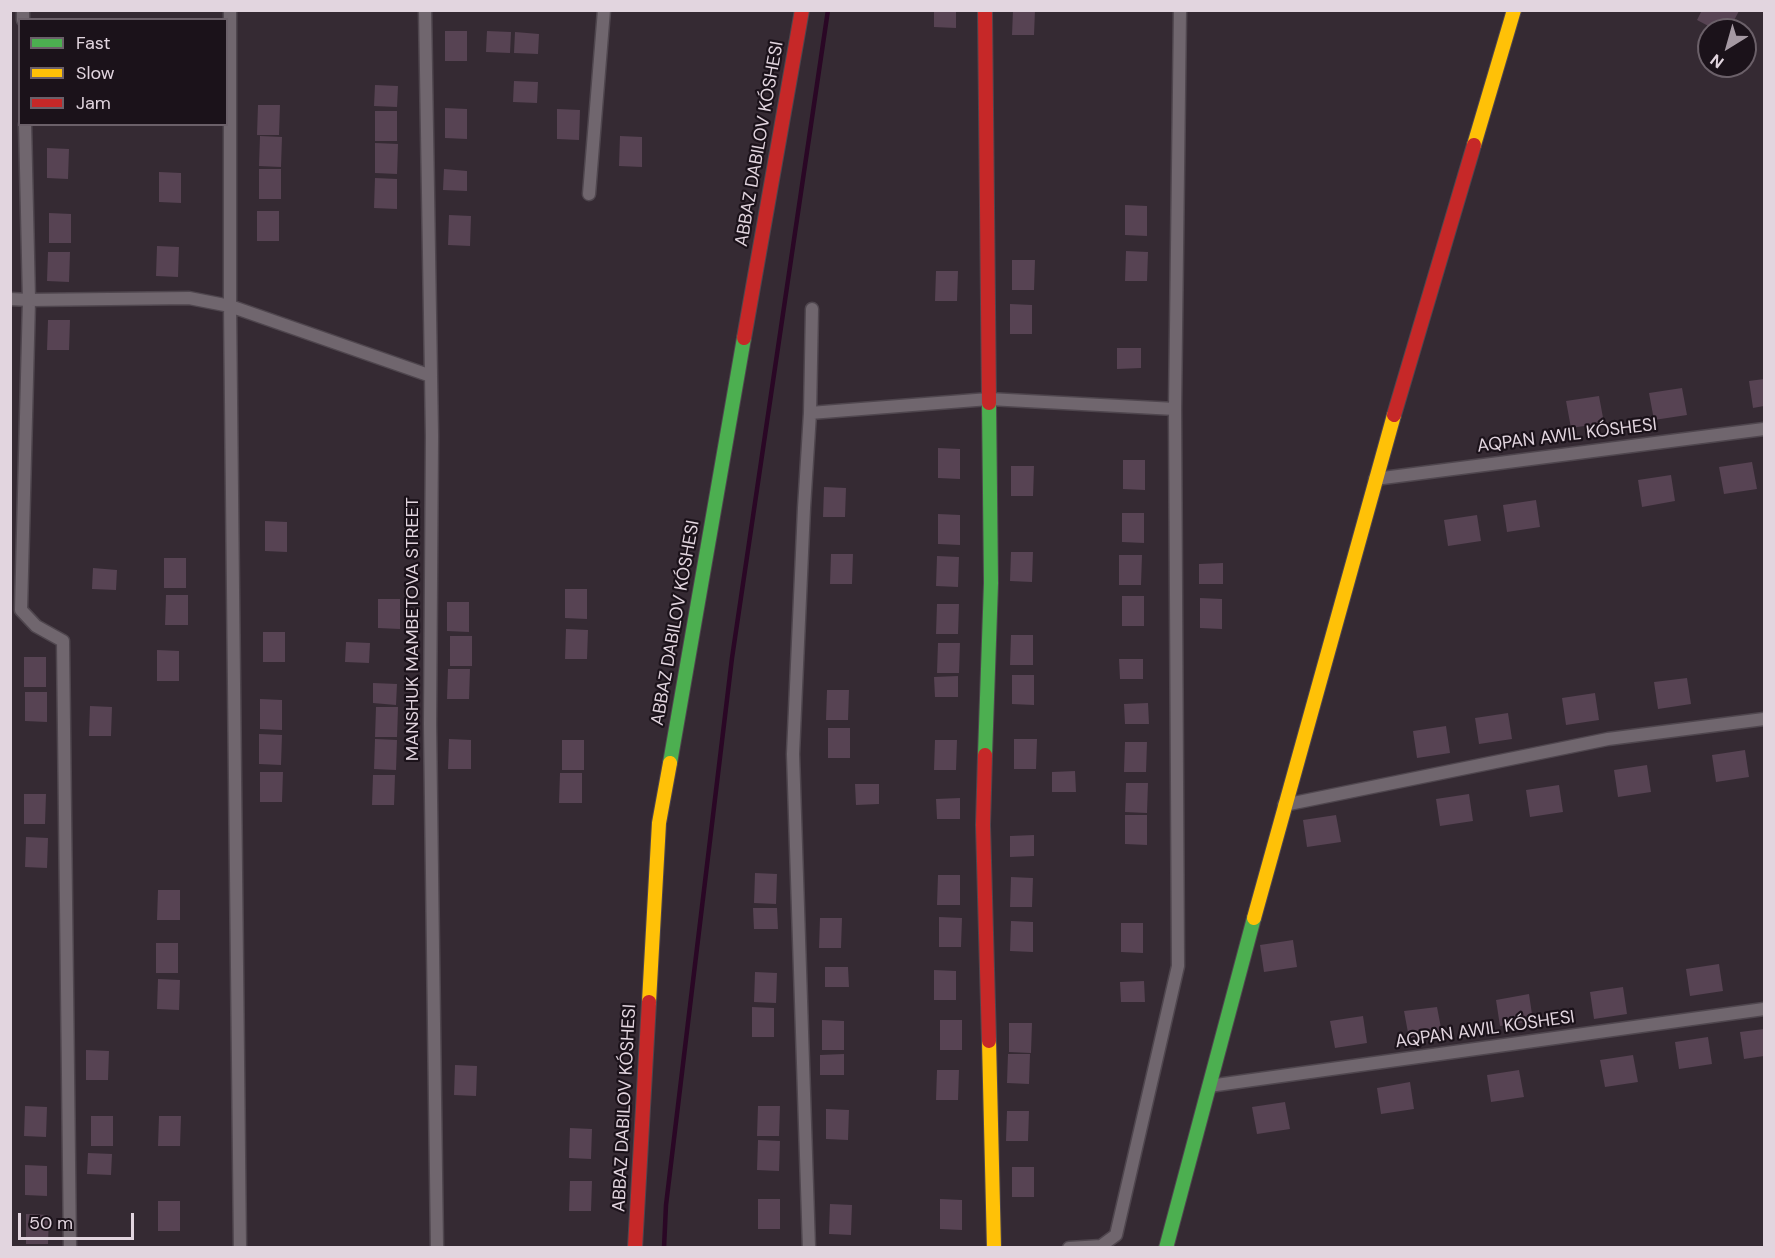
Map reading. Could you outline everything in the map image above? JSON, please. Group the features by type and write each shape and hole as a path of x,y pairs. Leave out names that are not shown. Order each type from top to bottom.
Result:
{"street":[{"path":"230,10 230,306 240,1248"},
{"name":"MANSHUK MAMBETOVA STREET","path":"425,10 431,376 430,724 437,1248"},
{"path":"590,194 604,10"},
{"name":"ABBAZ DABILOV KÓSHESI","path":"635,1248 659,823 802,10"},
{"path":"985,10 991,583 983,825 994,1248"},
{"path":"1069,1248 1101,1245 1116,1235 1178,966 1175,409 1180,10"},
{"path":"1166,1248 1284,805 1375,480 1514,10"},
{"path":"25,126 29,300 21,610 36,626 63,641 70,1248"},
{"path":"10,299 189,298 230,306 431,376"},
{"path":"809,1248 793,754 810,412 812,309"},
{"path":"810,412 989,399 1175,409"},
{"path":"1375,480 1764,429"},
{"path":"1284,805 1608,739 1764,718"},
{"path":"1209,1086 1764,1009"}],"building":[{"path":"934,10 956,10 956,28 934,27"},
{"path":"1013,10 1035,10 1034,35 1012,35"},
{"path":"1702,10 1739,11 1735,18 1698,18"},
{"path":"445,31 467,31 467,61 445,61"},
{"path":"487,31 511,32 510,53 486,52"},
{"path":"515,32 539,34 538,54 514,53"},
{"path":"514,81 538,82 537,103 513,102"},
{"path":"375,85 398,86 397,107 374,106"},
{"path":"258,105 280,105 279,135 257,135"},
{"path":"445,108 467,109 467,139 445,138"},
{"path":"557,109 580,110 579,140 557,139"},
{"path":"375,111 397,111 397,141 375,141"},
{"path":"260,136 282,137 281,167 259,166"},
{"path":"620,136 642,137 642,167 619,166"},
{"path":"375,143 398,144 397,174 375,173"},
{"path":"47,148 69,149 68,179 47,178"},
{"path":"259,169 281,169 281,199 259,199"},
{"path":"444,169 467,171 467,191 443,190"},
{"path":"159,172 181,173 181,203 159,202"},
{"path":"375,178 397,179 397,209 374,208"},
{"path":"1125,205 1147,206 1147,236 1125,235"},
{"path":"257,211 279,211 279,241 257,241"},
{"path":"49,213 71,214 71,243 49,243"},
{"path":"449,215 471,216 470,246 448,245"},
{"path":"157,246 179,247 178,277 156,276"},
{"path":"1126,251 1148,252 1147,281 1125,281"},
{"path":"48,252 70,252 69,282 47,281"},
{"path":"1012,260 1035,260 1034,290 1012,290"},
{"path":"936,271 958,271 957,301 935,301"},
{"path":"1010,304 1032,305 1032,334 1010,334"},
{"path":"48,320 70,320 69,350 47,350"},
{"path":"1117,348 1141,348 1141,368 1117,369"},
{"path":"1764,379 1764,406 1753,408 1749,381"},
{"path":"1682,388 1687,415 1654,420 1649,393"},
{"path":"1599,396 1604,423 1571,428 1566,401"},
{"path":"938,448 960,449 960,479 938,478"},
{"path":"1123,460 1145,460 1145,490 1123,489"},
{"path":"1752,462 1757,489 1724,494 1719,467"},
{"path":"1011,466 1034,466 1033,496 1011,496"},
{"path":"1671,475 1675,501 1642,507 1638,480"},
{"path":"824,487 846,488 845,517 823,517"},
{"path":"1536,500 1540,527 1507,532 1503,505"},
{"path":"1122,513 1144,513 1144,543 1122,542"},
{"path":"938,514 960,515 960,545 938,544"},
{"path":"1477,515 1481,541 1448,546 1444,520"},
{"path":"265,521 287,522 287,552 265,551"},
{"path":"1011,552 1033,552 1032,582 1010,581"},
{"path":"831,554 853,554 852,584 830,584"},
{"path":"1119,555 1142,555 1141,585 1119,585"},
{"path":"937,556 959,557 958,587 936,586"},
{"path":"164,558 186,558 186,588 164,588"},
{"path":"1223,563 1223,584 1199,584 1199,564"},
{"path":"93,568 117,570 116,590 92,589"},
{"path":"565,589 587,589 587,619 565,618"},
{"path":"166,595 188,595 188,625 165,625"},
{"path":"1122,596 1144,596 1144,626 1122,626"},
{"path":"1200,598 1222,599 1222,629 1200,628"},
{"path":"378,599 400,599 400,629 378,628"},
{"path":"447,602 469,602 469,632 447,631"},
{"path":"937,604 959,604 958,634 936,634"},
{"path":"566,629 588,630 587,659 565,659"},
{"path":"263,632 285,632 285,662 263,662"},
{"path":"1011,635 1033,635 1033,665 1010,665"},
{"path":"450,636 472,636 472,666 450,666"},
{"path":"346,642 370,643 369,663 345,662"},
{"path":"938,643 960,643 959,673 937,673"},
{"path":"157,650 179,651 179,681 157,681"},
{"path":"24,657 46,657 46,687 24,687"},
{"path":"1119,659 1143,659 1143,679 1120,679"},
{"path":"448,669 470,669 469,699 447,699"},
{"path":"1012,675 1034,675 1034,705 1012,704"},
{"path":"958,676 958,697 935,697 934,677"},
{"path":"1687,678 1691,704 1658,709 1654,682"},
{"path":"373,683 397,684 396,705 373,703"},
{"path":"827,690 849,690 848,720 826,720"},
{"path":"25,692 47,692 47,722 25,721"},
{"path":"1595,693 1599,720 1566,725 1562,698"},
{"path":"260,699 282,700 282,730 260,729"},
{"path":"1148,703 1149,724 1125,724 1124,704"},
{"path":"90,706 112,707 111,736 89,736"},
{"path":"376,707 398,707 397,737 375,737"},
{"path":"1508,713 1512,739 1479,744 1475,718"},
{"path":"1446,726 1450,753 1417,758 1413,731"},
{"path":"828,728 850,728 850,758 828,758"},
{"path":"259,734 282,735 281,765 259,764"},
{"path":"375,739 397,740 396,770 374,769"},
{"path":"449,739 471,740 471,769 448,769"},
{"path":"1014,739 1037,739 1036,769 1014,769"},
{"path":"562,740 584,740 584,770 562,770"},
{"path":"935,740 957,740 956,770 934,770"},
{"path":"1125,742 1147,742 1146,772 1124,772"},
{"path":"1745,750 1749,777 1716,782 1712,755"},
{"path":"1647,765 1651,792 1618,797 1614,770"},
{"path":"1075,771 1076,792 1052,792 1052,772"},
{"path":"260,772 283,772 282,802 260,802"},
{"path":"560,773 582,773 582,803 559,803"},
{"path":"373,775 395,775 394,805 372,805"},
{"path":"1126,783 1148,783 1147,813 1125,812"},
{"path":"855,784 879,784 879,804 856,805"},
{"path":"1559,785 1563,812 1530,817 1526,790"},
{"path":"24,794 46,794 45,824 24,824"},
{"path":"1469,794 1473,821 1440,826 1436,799"},
{"path":"960,798 960,819 937,819 936,799"},
{"path":"1125,815 1147,815 1147,845 1125,844"},
{"path":"1336,815 1341,842 1307,847 1303,820"},
{"path":"1034,835 1034,856 1010,857 1010,836"},
{"path":"26,837 48,838 47,868 25,867"},
{"path":"755,873 777,874 776,904 754,903"},
{"path":"938,875 960,875 960,905 937,905"},
{"path":"1011,877 1033,878 1032,907 1010,907"},
{"path":"158,890 180,890 180,920 157,920"},
{"path":"753,908 777,908 778,929 754,929"},
{"path":"939,917 962,918 961,947 939,947"},
{"path":"820,918 842,918 841,948 819,948"},
{"path":"1011,921 1033,922 1033,952 1010,951"},
{"path":"1121,923 1143,923 1143,953 1121,952"},
{"path":"1293,940 1297,967 1264,972 1260,945"},
{"path":"156,943 178,943 178,973 156,973"},
{"path":"1719,964 1723,991 1690,996 1686,969"},
{"path":"825,967 848,967 849,987 825,987"},
{"path":"934,970 956,971 956,1000 934,1000"},
{"path":"755,972 777,973 776,1003 754,1002"},
{"path":"158,979 180,980 179,1010 157,1009"},
{"path":"1144,981 1145,1002 1121,1002 1120,982"},
{"path":"1623,987 1627,1014 1594,1019 1590,992"},
{"path":"1529,994 1533,1021 1500,1026 1496,1000"},
{"path":"752,1007 774,1008 774,1037 752,1037"},
{"path":"1437,1007 1442,1033 1409,1038 1404,1011"},
{"path":"1363,1016 1367,1043 1335,1048 1330,1021"},
{"path":"822,1020 844,1021 844,1050 822,1050"},
{"path":"940,1020 962,1020 962,1050 940,1050"},
{"path":"1009,1023 1032,1023 1031,1053 1009,1052"},
{"path":"1764,1029 1764,1056 1744,1059 1740,1032"},
{"path":"1708,1037 1712,1064 1679,1069 1675,1042"},
{"path":"86,1050 109,1051 108,1080 86,1080"},
{"path":"844,1054 844,1075 820,1075 820,1055"},
{"path":"1008,1054 1030,1054 1029,1084 1007,1083"},
{"path":"1633,1055 1638,1082 1605,1087 1600,1060"},
{"path":"455,1065 477,1066 476,1096 454,1095"},
{"path":"937,1070 959,1070 958,1100 936,1100"},
{"path":"1519,1070 1524,1097 1491,1102 1487,1075"},
{"path":"1410,1082 1414,1109 1381,1114 1377,1088"},
{"path":"1285,1102 1290,1129 1257,1134 1252,1107"},
{"path":"25,1106 47,1107 46,1137 24,1136"},
{"path":"758,1106 780,1106 779,1136 757,1136"},
{"path":"826,1109 849,1110 848,1140 826,1139"},
{"path":"1007,1111 1029,1111 1028,1141 1006,1141"},
{"path":"91,1116 113,1116 113,1146 91,1146"},
{"path":"159,1116 181,1116 180,1146 158,1146"},
{"path":"570,1128 592,1129 591,1159 569,1158"},
{"path":"758,1140 780,1141 779,1171 757,1170"},
{"path":"88,1153 112,1154 111,1175 87,1174"},
{"path":"25,1165 47,1166 47,1196 25,1195"},
{"path":"1012,1167 1034,1167 1034,1197 1012,1197"},
{"path":"570,1181 592,1181 591,1211 569,1211"},
{"path":"758,1199 780,1199 780,1229 758,1229"},
{"path":"940,1199 962,1200 962,1230 940,1229"},
{"path":"158,1201 180,1201 180,1231 158,1231"},
{"path":"830,1204 852,1205 851,1235 829,1234"},
{"path":"26,1214 49,1215 48,1244 26,1244"}],"waterway":[{"path":"664,1248 666,1205 732,658 828,10"}],"traffic: fast":[{"path":"670,763 744,338"},
{"path":"985,755 991,583 989,403"},
{"path":"1166,1248 1254,918"}],"traffic: slow":[{"path":"1474,145 1514,10"},
{"path":"1254,918 1394,415"},
{"path":"649,1002 659,823 670,763"},
{"path":"989,1041 994,1248"}],"traffic: jam":[{"path":"744,338 802,10"},
{"path":"985,10 989,403"},
{"path":"1394,415 1474,145"},
{"path":"985,755 983,825 989,1041"},
{"path":"635,1248 649,1002"}]}
